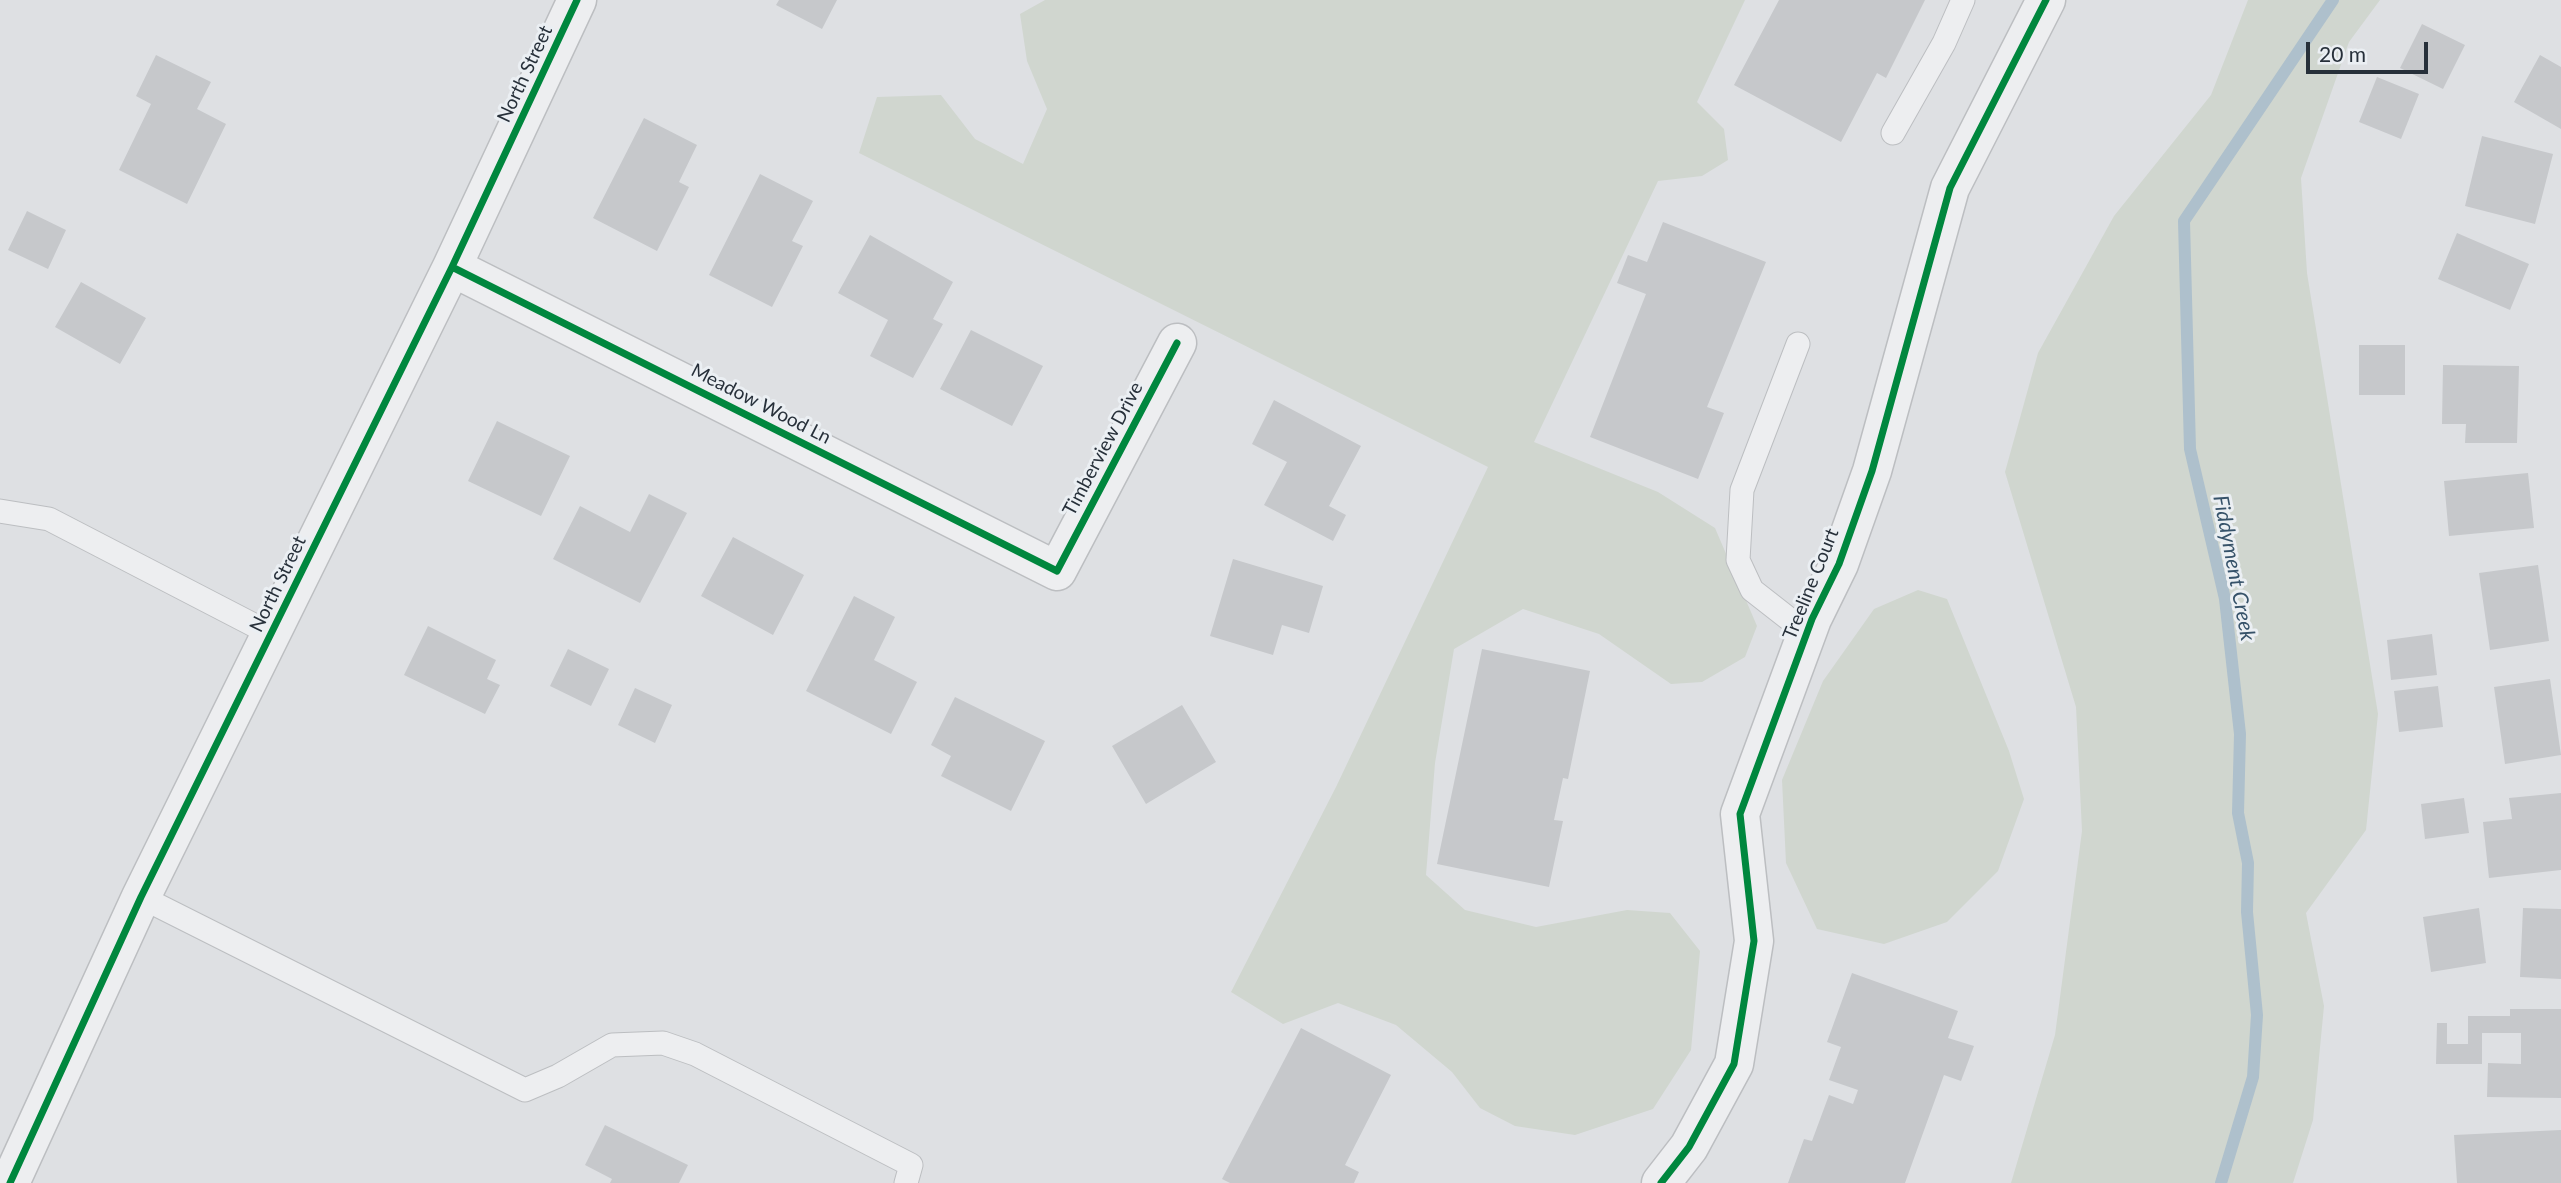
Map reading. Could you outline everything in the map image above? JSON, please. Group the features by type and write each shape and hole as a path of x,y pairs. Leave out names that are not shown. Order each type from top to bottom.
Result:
{"street":[{"name":"North Street","path":"10,1183 141,897 452,267 578,0"},
{"name":"Treeline Court","path":"1661,1183 1689,1147 1734,1064 1754,941 1740,814 1807,633 1839,564 1872,471 1950,188 2046,0"},
{"name":"Meadow Wood Ln","path":"452,267 1057,570"},
{"name":"Timberview Drive","path":"1057,570 1177,343"}],"lane":[{"path":"1893,133 1944,43 1964,0"},
{"path":"1798,344 1742,490 1738,561 1752,590 1807,633"},
{"path":"0,511 49,519 271,634"},
{"path":"141,897 526,1090 558,1076 612,1045 663,1043 695,1054 911,1165 906,1183"}],"shaded area":[{"path":"1045,0 1745,0 1697,102 1724,129 1728,160 1702,176 1658,181 1534,442 1658,492 1715,528 1757,626 1745,657 1702,682 1671,684 1599,634 1523,609 1454,649 1435,763 1426,875 1465,910 1536,927 1627,910 1670,913 1700,951 1691,1050 1653,1109 1575,1135 1515,1126 1480,1108 1452,1072 1396,1025 1338,1003 1283,1024 1231,992 1336,787 1488,467 859,153 877,97 941,95 975,139 1023,164 1047,109 1027,61 1020,14"},
{"path":"2248,0 2380,0 2349,42 2301,178 2307,273 2378,714 2366,830 2306,913 2324,1006 2313,1120 2293,1183 2011,1183 2055,1035 2082,831 2076,707 2005,472 2038,353 2114,216 2211,95"},
{"path":"1918,590 1947,599 2009,751 2024,799 1998,871 1947,922 1884,944 1817,929 1786,863 1782,780 1823,681 1874,609"}],"building":[{"path":"779,0 837,0 822,29 776,5"},
{"path":"1779,0 1925,0 1886,78 1877,73 1841,142 1734,85"},
{"path":"2422,24 2465,45 2443,89 2400,68"},
{"path":"156,55 211,82 197,109 226,124 187,204 119,170 151,104 136,96"},
{"path":"2540,55 2561,67 2561,129 2514,102"},
{"path":"2377,77 2419,94 2401,139 2359,122"},
{"path":"644,118 697,145 679,182 689,187 657,251 593,218"},
{"path":"2482,136 2553,154 2535,224 2465,206"},
{"path":"760,174 813,201 792,241 803,246 772,307 709,275"},
{"path":"27,211 66,230 48,269 8,250"},
{"path":"1663,222 1766,262 1707,407 1724,413 1698,479 1590,437 1646,294 1617,283 1628,255 1647,262"},
{"path":"2457,233 2529,264 2510,310 2438,279"},
{"path":"870,235 953,282 933,319 943,324 913,378 870,356 888,320 838,293"},
{"path":"81,282 146,318 120,364 55,327"},
{"path":"971,330 1043,366 1012,426 940,389"},
{"path":"2359,345 2405,345 2405,395 2359,395"},
{"path":"2443,365 2519,366 2517,443 2465,443 2466,424 2442,424"},
{"path":"1274,400 1361,446 1329,506 1346,515 1333,541 1264,505 1287,462 1252,444"},
{"path":"497,421 570,456 541,516 468,481"},
{"path":"2528,473 2534,528 2449,536 2444,481"},
{"path":"649,494 687,513 640,603 553,559 580,506 630,532"},
{"path":"733,537 804,575 773,635 701,596"},
{"path":"1233,559 1323,586 1309,633 1282,625 1273,655 1210,636"},
{"path":"2538,565 2549,641 2490,650 2479,573"},
{"path":"854,596 895,617 874,660 917,682 891,734 806,691"},
{"path":"428,626 496,660 487,679 500,685 485,714 404,675"},
{"path":"2432,634 2437,675 2391,680 2387,640"},
{"path":"568,649 609,669 591,706 550,686"},
{"path":"1482,649 1590,671 1568,779 1563,778 1554,820 1563,821 1549,887 1437,864"},
{"path":"2550,679 2561,755 2505,764 2494,687"},
{"path":"2438,686 2443,727 2399,732 2394,691"},
{"path":"635,688 672,705 655,743 618,725"},
{"path":"955,697 1045,741 1011,811 941,776 951,756 931,745"},
{"path":"1182,705 1216,762 1146,804 1112,746"},
{"path":"2561,793 2561,870 2489,878 2483,822 2512,819 2509,798"},
{"path":"2464,798 2469,833 2425,839 2421,804"},
{"path":"2479,908 2486,963 2431,972 2423,917"},
{"path":"2523,908 2561,909 2561,979 2520,977"},
{"path":"1852,973 1958,1011 1948,1038 1974,1046 1961,1081 1944,1075 1905,1183 1788,1183 1804,1139 1812,1141 1829,1095 1853,1104 1858,1090 1829,1080 1841,1047 1827,1042"},
{"path":"2510,1009 2561,1009 2561,1098 2487,1097 2488,1063 2521,1064 2521,1033 2482,1033 2482,1064 2436,1064 2437,1023 2447,1023 2447,1044 2468,1044 2468,1016 2510,1016"},
{"path":"1301,1028 1391,1075 1345,1165 1359,1172 1354,1183 1230,1183 1222,1179"},
{"path":"605,1125 688,1165 679,1183 610,1183 612,1179 585,1165"},
{"path":"2561,1130 2561,1183 2457,1183 2454,1135"}],"waterway":[{"name":"Fiddyment Creek","path":"2221,1183 2253,1077 2257,1015 2247,912 2248,863 2238,813 2240,734 2225,599 2190,449 2184,221 2333,0"}],"cycle path":[{"path":"10,1183 141,897 452,267 577,0"},
{"path":"1661,1183 1689,1147 1734,1064 1754,941 1740,814 1812,619 1839,564 1872,471 1950,188 2046,0"},
{"path":"452,267 1057,571 1177,343"}]}
